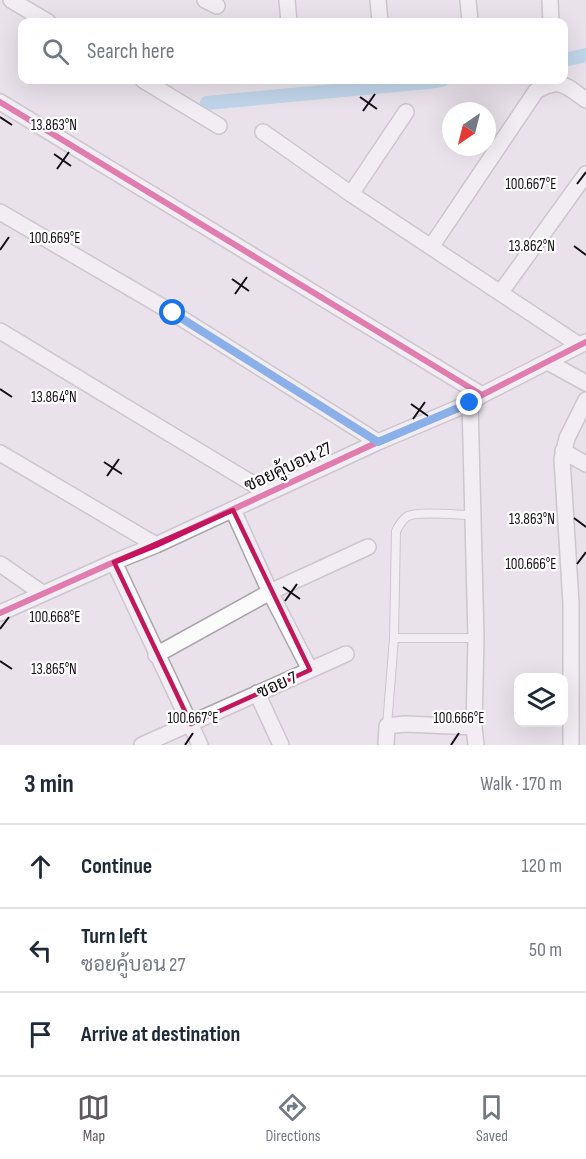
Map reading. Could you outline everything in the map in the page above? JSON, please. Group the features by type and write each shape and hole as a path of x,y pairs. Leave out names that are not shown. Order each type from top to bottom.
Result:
{"street":[{"path":"11,0 41,18"},
{"path":"287,0 289,18"},
{"path":"378,0 380,18"},
{"path":"468,0 470,18"},
{"path":"550,0 551,18"},
{"path":"149,84 219,126"},
{"path":"431,247 536,91 547,84"},
{"path":"560,84 586,100"},
{"path":"0,102 476,399 472,515 476,638 474,727 476,745"},
{"path":"351,194 406,112"},
{"path":"263,132 351,194 583,344"},
{"path":"501,292 586,174"},
{"path":"0,212 173,313 378,442"},
{"path":"0,331 268,493"},
{"name":"ซอยคู้บอน 27","path":"0,613 114,562 156,546 378,442 476,399 583,344"},
{"path":"548,362 586,383"},
{"path":"571,745 578,727 562,459 563,451 586,400"},
{"path":"563,451 586,464"},
{"path":"0,453 156,546"},
{"path":"233,510 270,592 310,670"},
{"path":"156,655 270,592 368,547"},
{"path":"114,562 200,745"},
{"path":"0,564 42,593"},
{"name":"ซอย 7","path":"142,745 346,654"},
{"path":"257,693 281,745"},
{"path":"386,745 387,726 405,724 474,727"}],"lane":[{"path":"387,726 394,638 396,531 408,516 419,514 472,515"},
{"path":"394,638 476,638"}],"highlighted area":[{"path":"233,510 310,670 191,724 114,562"}],"waterway":[{"path":"568,59 586,55"},
{"path":"207,103 407,84"}],"cycle path":[{"path":"0,102 482,395"},
{"path":"0,613 156,545 378,442 470,403 586,342"}],"route":[{"path":"173,313 378,442 470,403"}]}
